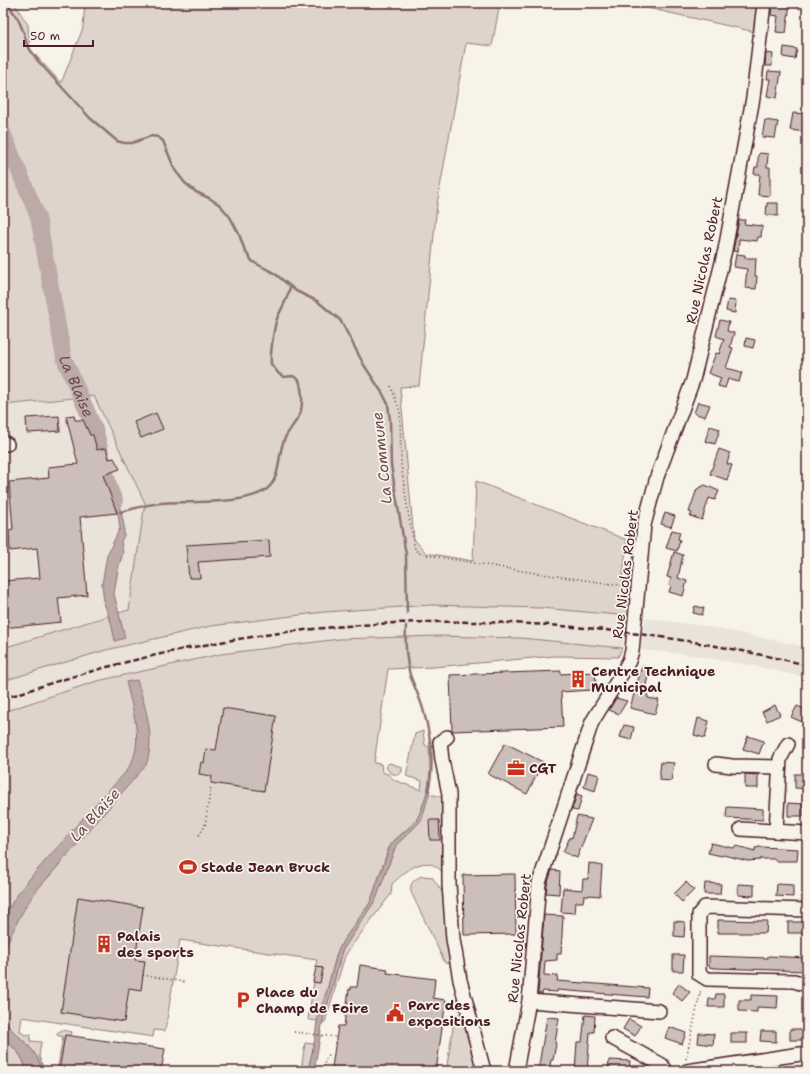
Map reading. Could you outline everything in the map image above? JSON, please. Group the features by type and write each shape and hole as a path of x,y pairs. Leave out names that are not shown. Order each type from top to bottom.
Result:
{"street":[{"name":"Rue Nicolas Robert","path":"516,1071 529,1001 538,883 592,722 629,661 632,651 644,525 657,477 693,380 724,250 753,98 764,3"},
{"path":"448,737 440,742 449,794 449,884 452,939 460,980 484,1071"},
{"path":"776,831 780,759 788,744"},
{"path":"716,764 732,766 779,767"},
{"path":"741,829 807,833"},
{"path":"807,910 706,907 700,914 699,974 707,979 794,981 807,985"},
{"path":"529,1001 659,1011"},
{"path":"612,1038 662,1065 666,1071"},
{"path":"686,1067 807,1053"}],"path":[{"path":"390,386 400,412 401,464 415,550 421,554 528,572 638,588"},
{"path":"199,835 205,826 211,786"},
{"path":"143,975 184,982"},
{"path":"686,1067 701,985 707,979"},
{"path":"294,1032 336,1037"},
{"path":"323,1071 329,1052"}],"shaded area":[{"path":"3,3 14,3 28,25 30,49 61,83 83,28 85,3 500,3 492,46 466,43 437,204 419,386 400,387 414,539 426,553 473,561 476,481 627,540 623,575 621,580 631,582 629,616 542,608 432,605 324,612 211,626 106,650 3,681 3,648 108,616 111,622 121,624 118,613 129,610 145,503 94,396 3,405"},
{"path":"625,3 762,3 760,33"},
{"path":"94,396 145,503 129,610 3,648 3,405"},
{"path":"432,605 542,608 629,616 622,648 521,638 438,636 339,639 221,654 97,681 3,712 3,681 106,650 211,626 324,612"},
{"path":"645,618 704,626 807,647 807,678 770,669 691,655 640,650"},
{"name":"Stade Jean Bruck","path":"438,636 521,638 622,648 618,657 555,656 434,667 388,669 374,763 381,764 382,772 388,774 394,780 421,790 422,781 406,776 415,734 423,731 425,745 429,747 430,770 428,789 419,817 390,844 370,903 343,941 337,953 317,1021 308,1019 314,982 320,982 323,968 316,967 317,960 180,940 165,1031 154,1030 153,1037 22,1017 20,1031 25,1035 31,1034 30,1041 41,1042 39,1056 44,1071 42,1071 36,1055 3,1020 3,712 97,681 221,654 339,639"},
{"path":"389,763 402,767 402,772 397,775 390,773 386,767"},
{"path":"429,794 443,797 443,873 437,867 430,864 417,865 404,873 392,884 391,894 345,956 325,1022 322,1022 342,951 376,899 396,845 416,826"},
{"path":"423,876 432,877 445,896 452,964 445,963 411,892 413,881"},
{"path":"463,1013 480,1071 446,1071 455,1015"},
{"path":"63,1030 72,1032 71,1036 65,1035 59,1071 57,1071 63,1037 57,1035 58,1032"},
{"path":"3,1038 21,1057 26,1071 3,1071"},
{"path":"305,1043 314,1044 308,1071 301,1071"}],"water":[{"path":"105,480 109,482 121,511 124,526 124,536 121,541 123,553 118,569 114,594 125,638 115,641 111,622 104,603 102,584 107,555 120,528 118,514"},
{"path":"137,680 146,711 150,733 149,755 146,765 39,888 17,923 3,953 3,922 8,909 19,892 91,809 124,774 132,762 137,740 134,715 126,682"},
{"path":"428,789 430,790 422,819 396,845 376,899 342,951 323,1020 314,1071 308,1071 317,1021 337,953 343,941 370,903 391,844 416,821"},
{"path":"3,1020 36,1055 42,1071 26,1071 21,1056 3,1038"}],"building":[{"path":"772,3 790,3 786,33 776,32 778,16 771,15"},
{"path":"784,47 797,49 795,59 783,57"},
{"path":"766,53 773,54 772,66 765,66"},
{"path":"768,71 781,72 777,98 767,96 770,79 767,79"},
{"path":"793,113 807,114 806,132 790,130"},
{"path":"765,120 778,122 775,138 762,137"},
{"path":"760,153 768,154 767,167 770,167 770,196 758,195 760,174 754,174 755,167 758,167 758,155"},
{"path":"767,203 778,203 778,216 766,215"},
{"path":"739,220 745,220 744,224 762,226 761,237 758,237 757,241 739,239 738,252 733,251"},
{"path":"736,254 745,255 745,258 756,258 756,289 745,288 747,269 734,267"},
{"path":"728,300 736,301 735,313 726,311"},
{"path":"720,320 729,322 727,331 734,333 730,347 733,348 726,368 742,372 739,382 728,379 725,388 718,386 721,378 708,373 716,353 719,354 724,339 716,336"},
{"path":"746,338 755,340 753,348 745,346"},
{"path":"698,402 710,405 705,417 694,413"},
{"path":"156,413 163,429 141,438 134,422"},
{"path":"74,415 75,420 83,420 90,435 93,435 97,450 106,448 109,459 114,458 120,469 103,475 117,513 80,517 87,595 58,598 61,622 3,628 3,581 40,578 37,548 10,551 9,530 13,529 9,482 49,478 48,467 78,464 66,416"},
{"path":"59,416 60,431 27,433 26,418"},
{"path":"710,426 720,429 715,444 705,441"},
{"path":"719,449 730,453 727,464 732,465 727,480 710,474"},
{"path":"705,485 719,491 715,500 709,498 702,520 690,516 692,513 689,512 697,489"},
{"path":"665,513 675,516 671,527 661,524"},
{"path":"672,530 680,532 678,539 680,540 677,551 666,548"},
{"path":"269,540 270,557 198,562 200,578 189,578 186,545"},
{"path":"674,552 683,555 678,578 687,581 683,596 669,592 671,578 667,577"},
{"path":"695,606 704,608 702,615 693,613"},
{"path":"642,666 650,667 645,690 648,691 648,698 659,700 655,714 630,708"},
{"path":"561,671 561,674 595,672 596,684 592,684 592,690 561,692 563,727 452,731 450,675"},
{"path":"616,698 627,701 619,714 609,710"},
{"path":"775,705 780,715 767,721 762,712"},
{"path":"797,706 807,710 807,717 804,723 791,717"},
{"path":"223,708 276,716 264,791 211,783 212,776 199,774 201,762 204,763 206,749 216,750"},
{"path":"698,718 709,721 705,738 694,735"},
{"path":"624,725 634,727 631,740 620,737"},
{"path":"748,736 764,741 759,754 743,749"},
{"name":"CGT","path":"505,743 543,762 527,794 488,774"},
{"path":"661,762 674,763 671,781 659,780"},
{"path":"588,772 599,775 595,791 584,787"},
{"path":"745,774 758,775 758,788 745,788"},
{"path":"795,774 807,774 807,789 795,788"},
{"path":"577,794 582,796 578,811 572,810"},
{"path":"788,803 803,804 803,816 788,816"},
{"path":"727,807 763,809 763,820 726,818"},
{"path":"577,816 592,819 577,858 563,852 570,837 572,838"},
{"path":"429,820 439,820 440,840 430,840"},
{"path":"711,843 733,848 737,846 755,851 755,848 760,847 798,849 797,861 760,859 748,861 722,856 708,853"},
{"path":"589,863 602,866 600,896 584,896 583,902 576,902 575,913 561,912 563,888 582,890 583,879 588,879"},
{"path":"552,870 560,871 559,894 546,893"},
{"path":"515,874 516,934 464,935 463,875"},
{"path":"686,882 694,890 682,902 674,894"},
{"path":"705,883 721,884 720,894 704,894"},
{"path":"738,884 754,885 754,896 738,895"},
{"path":"777,884 793,885 793,897 776,896"},
{"name":"Palais des sports","path":"78,897 143,907 135,960 145,961 141,990 129,988 124,1022 61,1012"},
{"path":"544,915 563,916 561,954 557,954 557,960 545,961 544,975 558,976 557,981 648,988 647,997 557,990 557,992 543,991 542,994 538,994"},
{"path":"718,920 767,921 766,933 718,933"},
{"path":"674,921 685,922 684,937 674,936"},
{"path":"788,922 803,922 803,933 788,933"},
{"path":"673,955 684,955 683,971 673,971"},
{"path":"709,956 768,958 768,956 807,958 807,968 806,971 715,968 709,967"},
{"name":"Parc des expositions","path":"360,965 388,969 387,973 435,979 433,998 446,1000 436,1071 344,1071 344,1069 332,1067 338,1026 344,1026 349,989 351,990 351,987 357,987"},
{"path":"316,967 323,968 320,983 313,982"},
{"path":"679,984 690,992 682,1001 672,993"},
{"path":"716,994 724,994 724,1007 708,1007 709,999 715,999"},
{"path":"751,995 778,996 777,1008 757,1007 757,1012 739,1011 739,1000 751,1000"},
{"path":"585,1015 595,1016 594,1032 590,1032 587,1071 575,1071 577,1042 582,1042"},
{"path":"547,1017 559,1018 556,1044 549,1071 538,1071"},
{"path":"629,1019 641,1026 635,1036 623,1029"},
{"path":"669,1027 686,1033 682,1044 665,1038"},
{"path":"790,1029 805,1029 805,1040 790,1040"},
{"path":"761,1031 776,1031 776,1042 760,1041"},
{"path":"699,1033 714,1034 713,1045 698,1043"},
{"path":"731,1033 747,1033 747,1043 731,1043"},
{"path":"65,1035 165,1049 161,1071 59,1071"},
{"path":"609,1060 630,1061 629,1071 608,1070"}],"waterway":[{"name":"La Commune","path":"7,3 18,19 27,45 38,61 90,118 117,141 132,143 151,136 158,137 163,141 175,170 185,183 196,192 220,205 230,217 239,234 245,251 253,262 274,273 296,291 317,301 340,320 364,365 388,404 390,420 391,465 406,555 407,613"},
{"name":"La Blaise","path":"3,133 38,217 64,358 96,432 110,489 115,501"},
{"path":"120,512 146,505 161,503 203,502 236,499 263,492 271,485 277,473 283,442 300,414 302,403 301,386 299,380 293,376 284,377 279,374 271,364 275,326 290,287"},
{"path":"406,626 406,650 410,675 423,709 430,740 432,760 428,791"}],"railway":[{"path":"3,699 103,668 203,645 302,630 402,623 503,623 603,630 705,644 807,665"}],"place":[{"name":"Centre Technique Municipal","path":"578,679"},
{"name":"CGT","path":"516,768"},
{"name":"Stade Jean Bruck","path":"188,867"},
{"name":"Palais des sports","path":"104,944"},
{"name":"Place du Champ de Foire","path":"243,1000"},
{"name":"Parc des expositions","path":"395,1013"}]}
